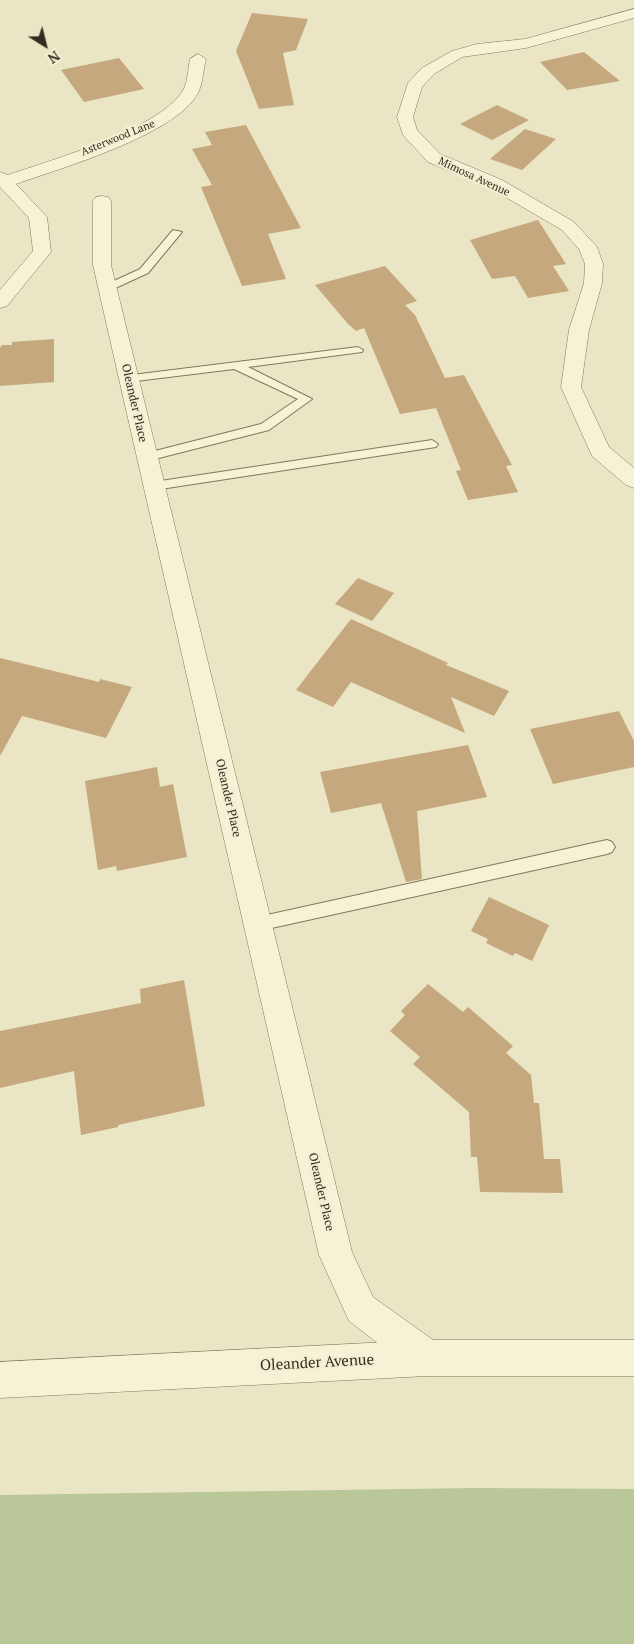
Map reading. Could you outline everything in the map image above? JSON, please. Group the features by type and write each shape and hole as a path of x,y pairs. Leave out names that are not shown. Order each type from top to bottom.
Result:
{"street":[{"name":"Mimosa Avenue","path":"634,13 526,43 477,49 457,54 428,71 414,86 405,117 409,131 434,158 512,194 568,226 588,247 594,264 593,283 580,330 572,387 600,451 634,480"},
{"name":"Asterwood Lane","path":"2,180 137,132 161,120 175,110 190,93 198,59"},
{"path":"0,302 42,252 38,217 2,180"},
{"name":"Oleander Place","path":"102,201 102,265 107,288 336,1255 361,1309 427,1358"},
{"name":"Oleander Avenue","path":"0,1380 427,1358 634,1358"}],"lane":[{"path":"107,288 144,271 177,232"},
{"path":"128,378 358,350"},
{"path":"147,457 265,427 306,399 235,365"},
{"path":"154,486 432,444"},
{"path":"258,924 607,847"}],"green space":[{"path":"475,1488 634,1489 634,1644 0,1644 0,1495"}],"building":[{"path":"252,13 308,19 296,50 283,53 294,105 259,109 236,51"},
{"path":"584,52 620,81 567,90 540,62"},
{"path":"119,58 144,89 84,102 61,70"},
{"path":"497,105 529,120 492,140 460,124"},
{"path":"246,125 301,228 268,234 286,279 242,286 201,187 212,185 192,149 212,145 205,132"},
{"path":"525,129 556,139 522,170 490,159"},
{"path":"538,220 566,264 553,266 569,291 528,298 515,276 492,279 470,240"},
{"path":"385,266 417,301 405,305 415,315 445,378 464,375 512,465 506,466 518,492 468,500 456,471 461,470 436,408 400,414 364,328 356,331 348,324 315,285"},
{"path":"54,339 54,382 0,386 0,348 2,345 12,345 12,342"},
{"path":"358,578 394,593 372,621 335,604"},
{"path":"351,619 448,663 446,665 509,691 494,716 451,697 465,733 351,682 333,707 296,690"},
{"path":"0,658 99,682 100,679 132,687 106,738 22,716 0,756"},
{"path":"619,711 634,741 634,767 553,784 530,729"},
{"path":"468,745 487,797 417,811 422,879 406,882 381,803 331,813 320,772"},
{"path":"157,767 160,787 173,784 187,857 117,871 116,866 98,870 85,781"},
{"path":"489,897 549,925 532,961 515,953 513,956 486,943 488,939 471,931"},
{"path":"184,980 205,1106 81,1135 74,1071 0,1088 0,1031 141,1003 140,989"},
{"path":"428,984 463,1012 468,1007 513,1046 506,1053 531,1075 534,1103 539,1103 544,1159 560,1159 563,1193 480,1192 477,1157 471,1157 469,1112 413,1064 420,1057 390,1031 405,1015 401,1011"}]}
